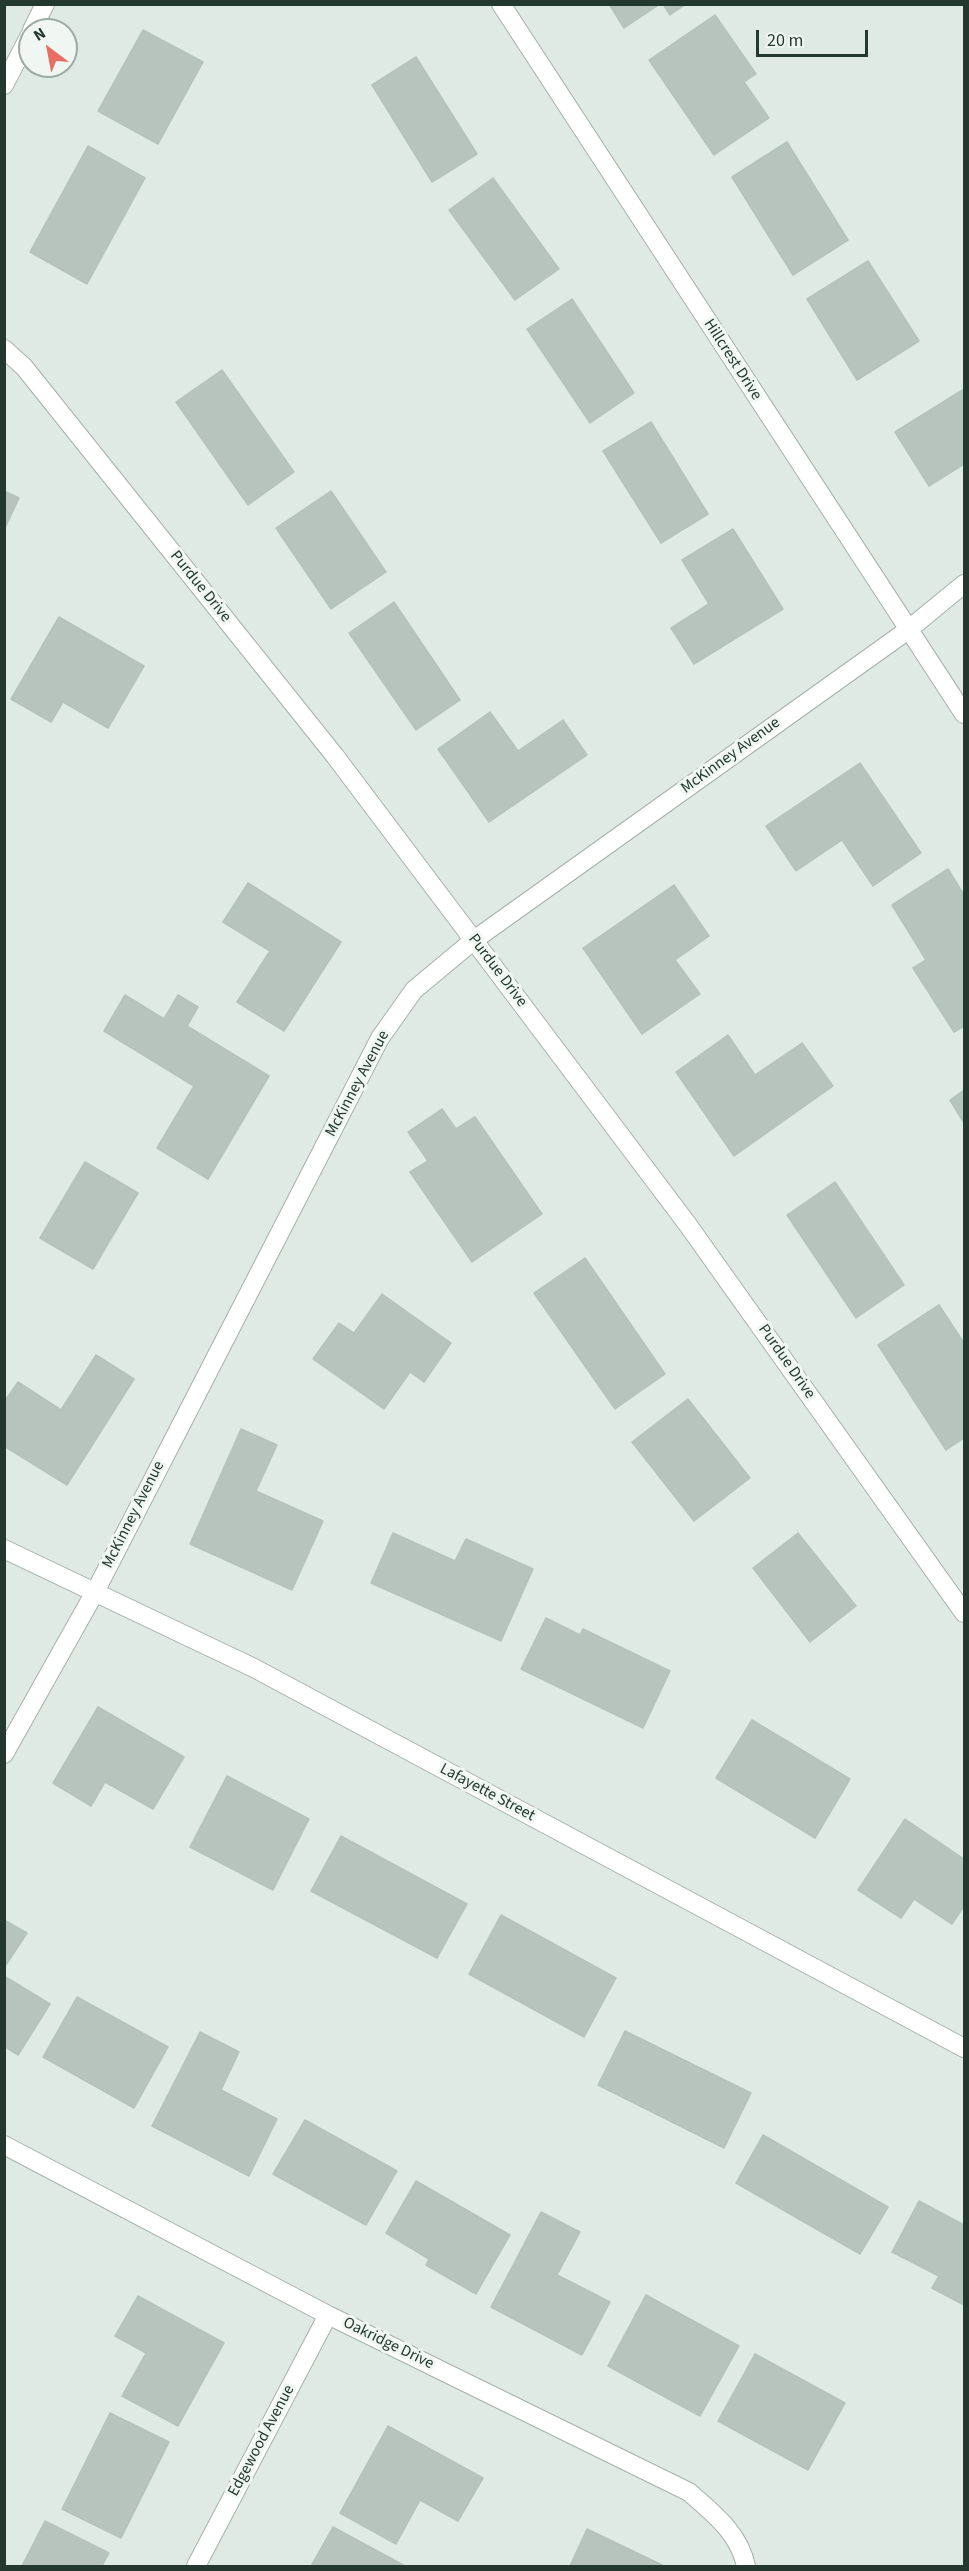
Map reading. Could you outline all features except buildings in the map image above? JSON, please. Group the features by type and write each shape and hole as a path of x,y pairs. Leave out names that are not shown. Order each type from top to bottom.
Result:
{"street":[{"path":"38,18 45,4"},
{"name":"Hillcrest Drive","path":"501,4 964,714"},
{"path":"4,85 18,58"},
{"name":"Purdue Drive","path":"4,349 24,367 335,756 688,1225 964,1613"},
{"name":"McKinney Avenue","path":"4,1754 95,1592 380,1038 414,990 474,940 908,630 964,584"},
{"name":"Lafayette Street","path":"4,1549 254,1668 964,2048"},
{"name":"Oakridge Drive","path":"4,2145 328,2315 689,2492 723,2522 743,2549 747,2566"},
{"name":"Edgewood Avenue","path":"196,2566 328,2315"}]}
